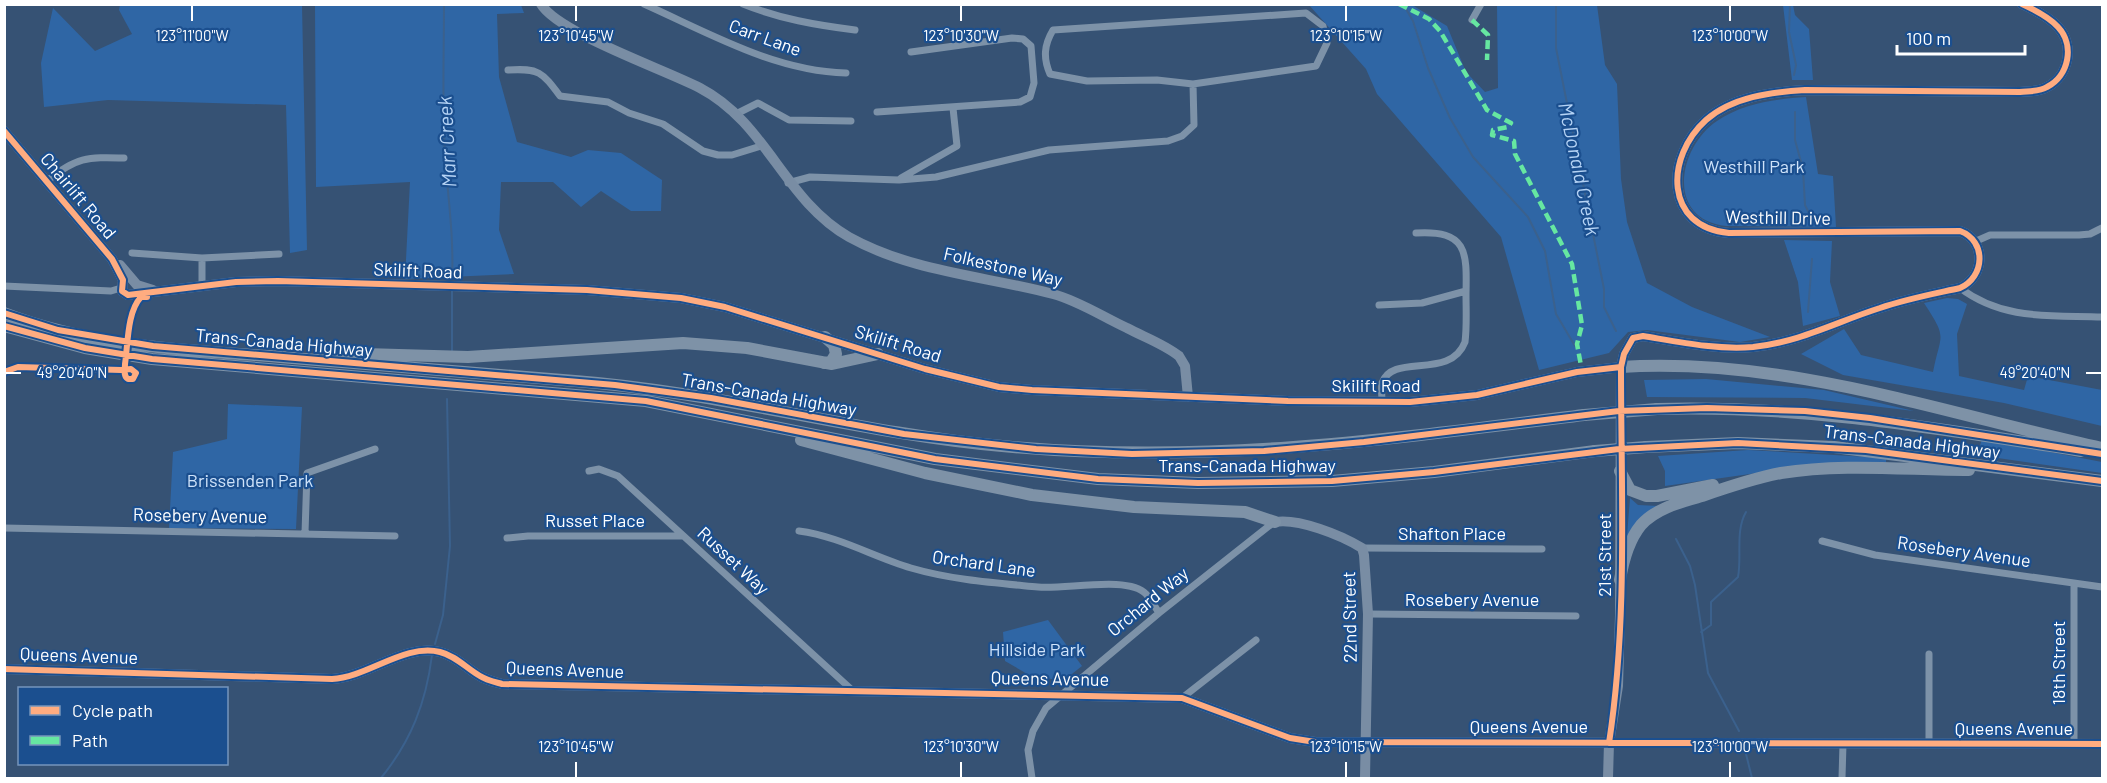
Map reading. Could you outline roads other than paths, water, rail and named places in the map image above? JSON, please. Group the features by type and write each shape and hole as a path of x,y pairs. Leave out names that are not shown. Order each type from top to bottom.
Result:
{"highway":[{"name":"Trans-Canada Highway","path":"4,312 87,336 186,350 615,384 926,437 1090,452 1165,454 1298,448 1584,415 1657,409 1739,408 1838,414 2103,454"},
{"name":"Trans-Canada Highway","path":"4,326 85,348 152,358 592,395 709,411 935,459 1033,473 1130,481 1230,484 1332,481 1412,475 1595,451 1738,443 1834,447 2103,481"},
{"path":"822,363 831,362 836,354 834,345 825,337"},
{"path":"186,350 468,357 706,343 747,348 822,363 844,363 878,354"},
{"path":"1622,367 1711,367 1805,379 1898,397 2103,448"},
{"path":"709,411 880,462 997,488 1134,507 1245,512 1275,522"},
{"path":"1620,471 1630,490 1646,496 1782,473 1863,468 2016,470"},
{"path":"1620,580 1630,544 1642,525 1652,516 1687,500 1782,473"}],"street":[{"name":"Folkestone Way","path":"541,4 553,17 606,46 700,88 738,113 764,145 789,183 819,216 834,228 878,250 974,279 1069,299 1179,356 1185,366 1188,397"},
{"name":"Carr Lane","path":"644,4 752,52 790,66 822,72 846,73"},
{"path":"743,4 770,15 812,25 855,30"},
{"path":"1472,20 1481,4"},
{"name":"Westhill Drive","path":"1974,242 1965,233 1953,231 1882,234 1718,232 1698,224 1683,206 1677,183 1679,165 1689,140 1706,120 1728,106 1761,95 1805,90 2020,92 2047,88 2058,80 2065,69 2067,45 2062,32 2053,22 2022,4"},
{"path":"1306,13 1323,26 1327,43 1316,66 1193,84 1157,80 1087,81 1050,74 1045,63 1046,42 1053,30 1306,13"},
{"path":"877,112 1020,102 1030,97 1034,83 1031,46 1023,39 1012,38 911,52"},
{"path":"508,70 530,69 544,74 560,96 608,102 629,113 663,124 703,151 732,155 764,145"},
{"path":"789,183 810,177 899,180 974,170 1012,157 1049,150 1168,141 1182,136 1194,125 1193,84"},
{"path":"738,113 758,103 789,120 851,121"},
{"path":"899,180 957,146 953,108"},
{"name":"Chairlift Road","path":"4,131 112,259 124,269 129,286"},
{"path":"47,181 68,164 86,157 124,158"},
{"path":"1622,367 1628,345 1633,338 1643,336 1711,346 1751,347 1785,342 1825,330 1879,308 1960,288 1971,282 1979,267 1980,256 1974,242 1990,235 2079,235 2103,228"},
{"path":"1382,402 1382,384 1392,373 1448,362 1460,352 1466,336 1467,260 1460,245 1442,233 1416,234"},
{"path":"132,253 202,258 279,254"},
{"path":"202,258 202,286"},
{"name":"Skilift Road","path":"129,286 169,291 202,286 278,281 645,294 725,307 878,354 999,387 1188,397 1382,402 1459,398 1577,372 1622,367"},
{"path":"4,286 111,291 129,286"},
{"path":"1960,288 1988,306 2012,313 2103,317"},
{"path":"1379,305 1422,303 1466,291"},
{"name":"21st Street","path":"1608,778 1609,743 1618,686 1622,367"},
{"path":"305,533 307,473 375,449"},
{"name":"Russet Way","path":"589,471 599,469 618,476 852,690"},
{"name":"22nd Street","path":"1275,522 1288,519 1362,548 1368,614 1365,778"},
{"name":"Orchard Way","path":"1032,778 1028,750 1034,731 1046,708 1058,695 1275,522"},
{"name":"Rosebery Avenue","path":"4,528 395,536"},
{"name":"Orchard Lane","path":"799,531 821,534 876,557 915,569 979,581 1047,588 1128,585 1145,592 1159,613"},
{"name":"Russet Place","path":"507,538 683,536"},
{"name":"Rosebery Avenue","path":"1822,541 1875,555 2103,587"},
{"name":"Shafton Place","path":"1362,548 1542,549"},
{"name":"18th Street","path":"2074,583 2074,744"},
{"name":"Rosebery Avenue","path":"1368,614 1576,616"},
{"path":"1182,698 1256,639"},
{"name":"Queens Avenue","path":"4,669 332,679 364,673 407,654 429,651 454,657 482,678 502,684 1182,698 1290,738 1315,742 2103,744"},
{"name":"Queens Avenue","path":"1929,654 1929,744"},
{"path":"1842,778 1843,744"}],"waterway":[{"name":"Marr Creek","path":"444,4 444,137 452,279"},
{"name":"McDonald Creek","path":"1556,4 1556,48 1604,289 1604,307 1616,331"},
{"path":"1790,4 1789,32 1796,65 1794,75"},
{"path":"1406,9 1413,21 1428,68 1450,118 1473,157 1528,217 1545,251 1556,314 1575,346"},
{"path":"1795,112 1795,140 1803,169 1805,205 1810,215"},
{"path":"1808,312 1812,259"},
{"name":"Marr Creek","path":"452,290 452,352"},
{"name":"Marr Creek","path":"435,644 443,615 450,546 447,399"},
{"path":"1701,632 1711,625 1711,602 1738,577 1740,535 1746,512"},
{"name":"McDonald Creek","path":"1676,539 1690,566 1695,585 1708,673 1739,731"},
{"name":"Marr Creek","path":"381,778 401,750 416,721 426,689 432,655"},
{"name":"McDonald Creek","path":"1745,750 1752,778"}],"park label":[{"name":"Westhill Park","path":"1754,167"},
{"name":"Brissenden Park","path":"250,481"},
{"name":"Hillside Park","path":"1037,650"}]}
